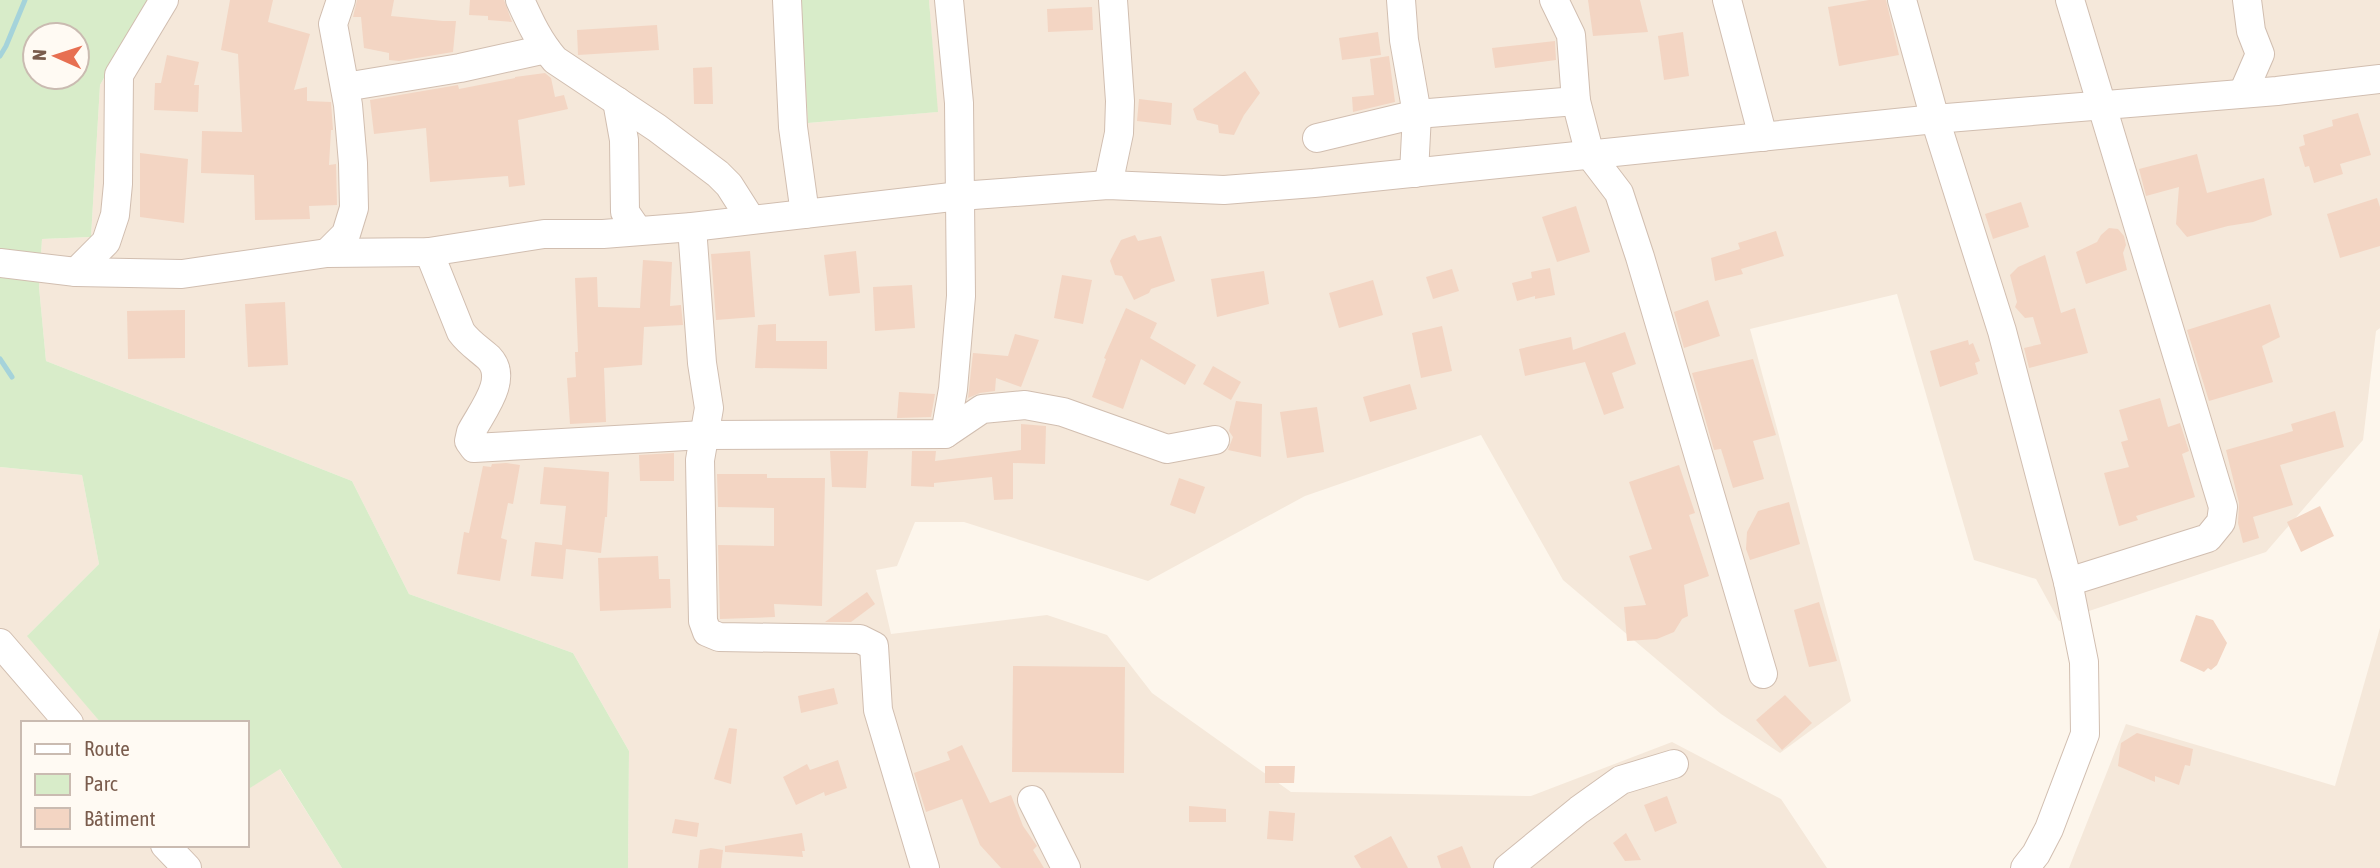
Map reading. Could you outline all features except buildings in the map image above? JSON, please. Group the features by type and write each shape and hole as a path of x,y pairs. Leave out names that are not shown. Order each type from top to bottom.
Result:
{"street":[{"path":"76,272 106,242 115,215 118,184 119,75 164,0"},
{"path":"327,253 346,234 354,208 353,163 345,87 333,24 341,0"},
{"path":"520,0 533,29 555,60 718,174 729,185 750,218"},
{"path":"787,0 793,127 805,214"},
{"path":"945,434 953,390 961,296 959,103 949,0"},
{"path":"1108,185 1119,133 1120,101 1113,0"},
{"path":"1401,0 1404,40 1417,114 1414,173"},
{"path":"1554,0 1571,35 1576,101 1590,155 1619,193 1763,674"},
{"path":"1727,0 1763,137"},
{"path":"1902,0 1935,119 2002,331 2068,582 2084,662 2085,734 2049,829 2025,868"},
{"path":"2068,582 2208,538 2221,522 2223,507 2070,0"},
{"path":"2243,93 2260,54 2251,31 2247,0"},
{"path":"345,87 460,68 545,49"},
{"path":"0,263 76,272 182,274 327,253 429,252 544,234 603,234 692,227 750,218 960,196 1108,185 1224,190 1935,119 2380,79"},
{"path":"617,101 624,140 625,212 638,231"},
{"path":"1317,138 1417,114 1576,101"},
{"path":"692,227 702,363 709,408 700,460 703,621 707,632 719,637 860,639 874,646 878,710 925,868"},
{"path":"429,252 461,332 468,343 488,358 496,369 497,382 471,432 469,441 474,448 704,435 945,434 982,409 1025,405 1063,412 1167,449 1215,440"},
{"path":"0,643 67,721"},
{"path":"1508,868 1579,810 1621,780 1674,764"},
{"path":"1032,800 1066,868"},
{"path":"166,847 187,868"}],"shaded area":[{"path":"148,0 801,0 809,123 937,112 929,0 2380,0 2380,328 2376,331 2363,440 2266,552 2059,621 2036,579 1974,560 1897,294 1750,329 1851,701 1780,753 1721,714 1563,580 1481,435 1305,496 1148,581 964,522 915,522 897,566 876,570 891,634 1047,615 1107,635 1152,693 1291,792 1531,796 1672,742 1781,799 1827,868 628,868 629,751 573,653 409,594 352,481 46,361 39,287 42,239 91,237 100,85"},
{"path":"0,467 82,475 99,564 28,635 99,721 21,721 21,847 248,847 248,789 279,768 342,868 0,868"},
{"path":"2380,628 2380,868 2069,868 2126,724 2335,786"}],"green space":[{"path":"0,0 148,0 100,85 91,237 42,239 39,287 46,361 352,481 409,594 573,653 629,751 628,868 342,868 280,769 248,789 248,721 99,721 27,636 99,564 82,475 0,467"},
{"path":"801,0 929,0 938,112 808,123"}],"waterway":[{"path":"0,56 25,0"},
{"path":"0,359 12,377"}]}
